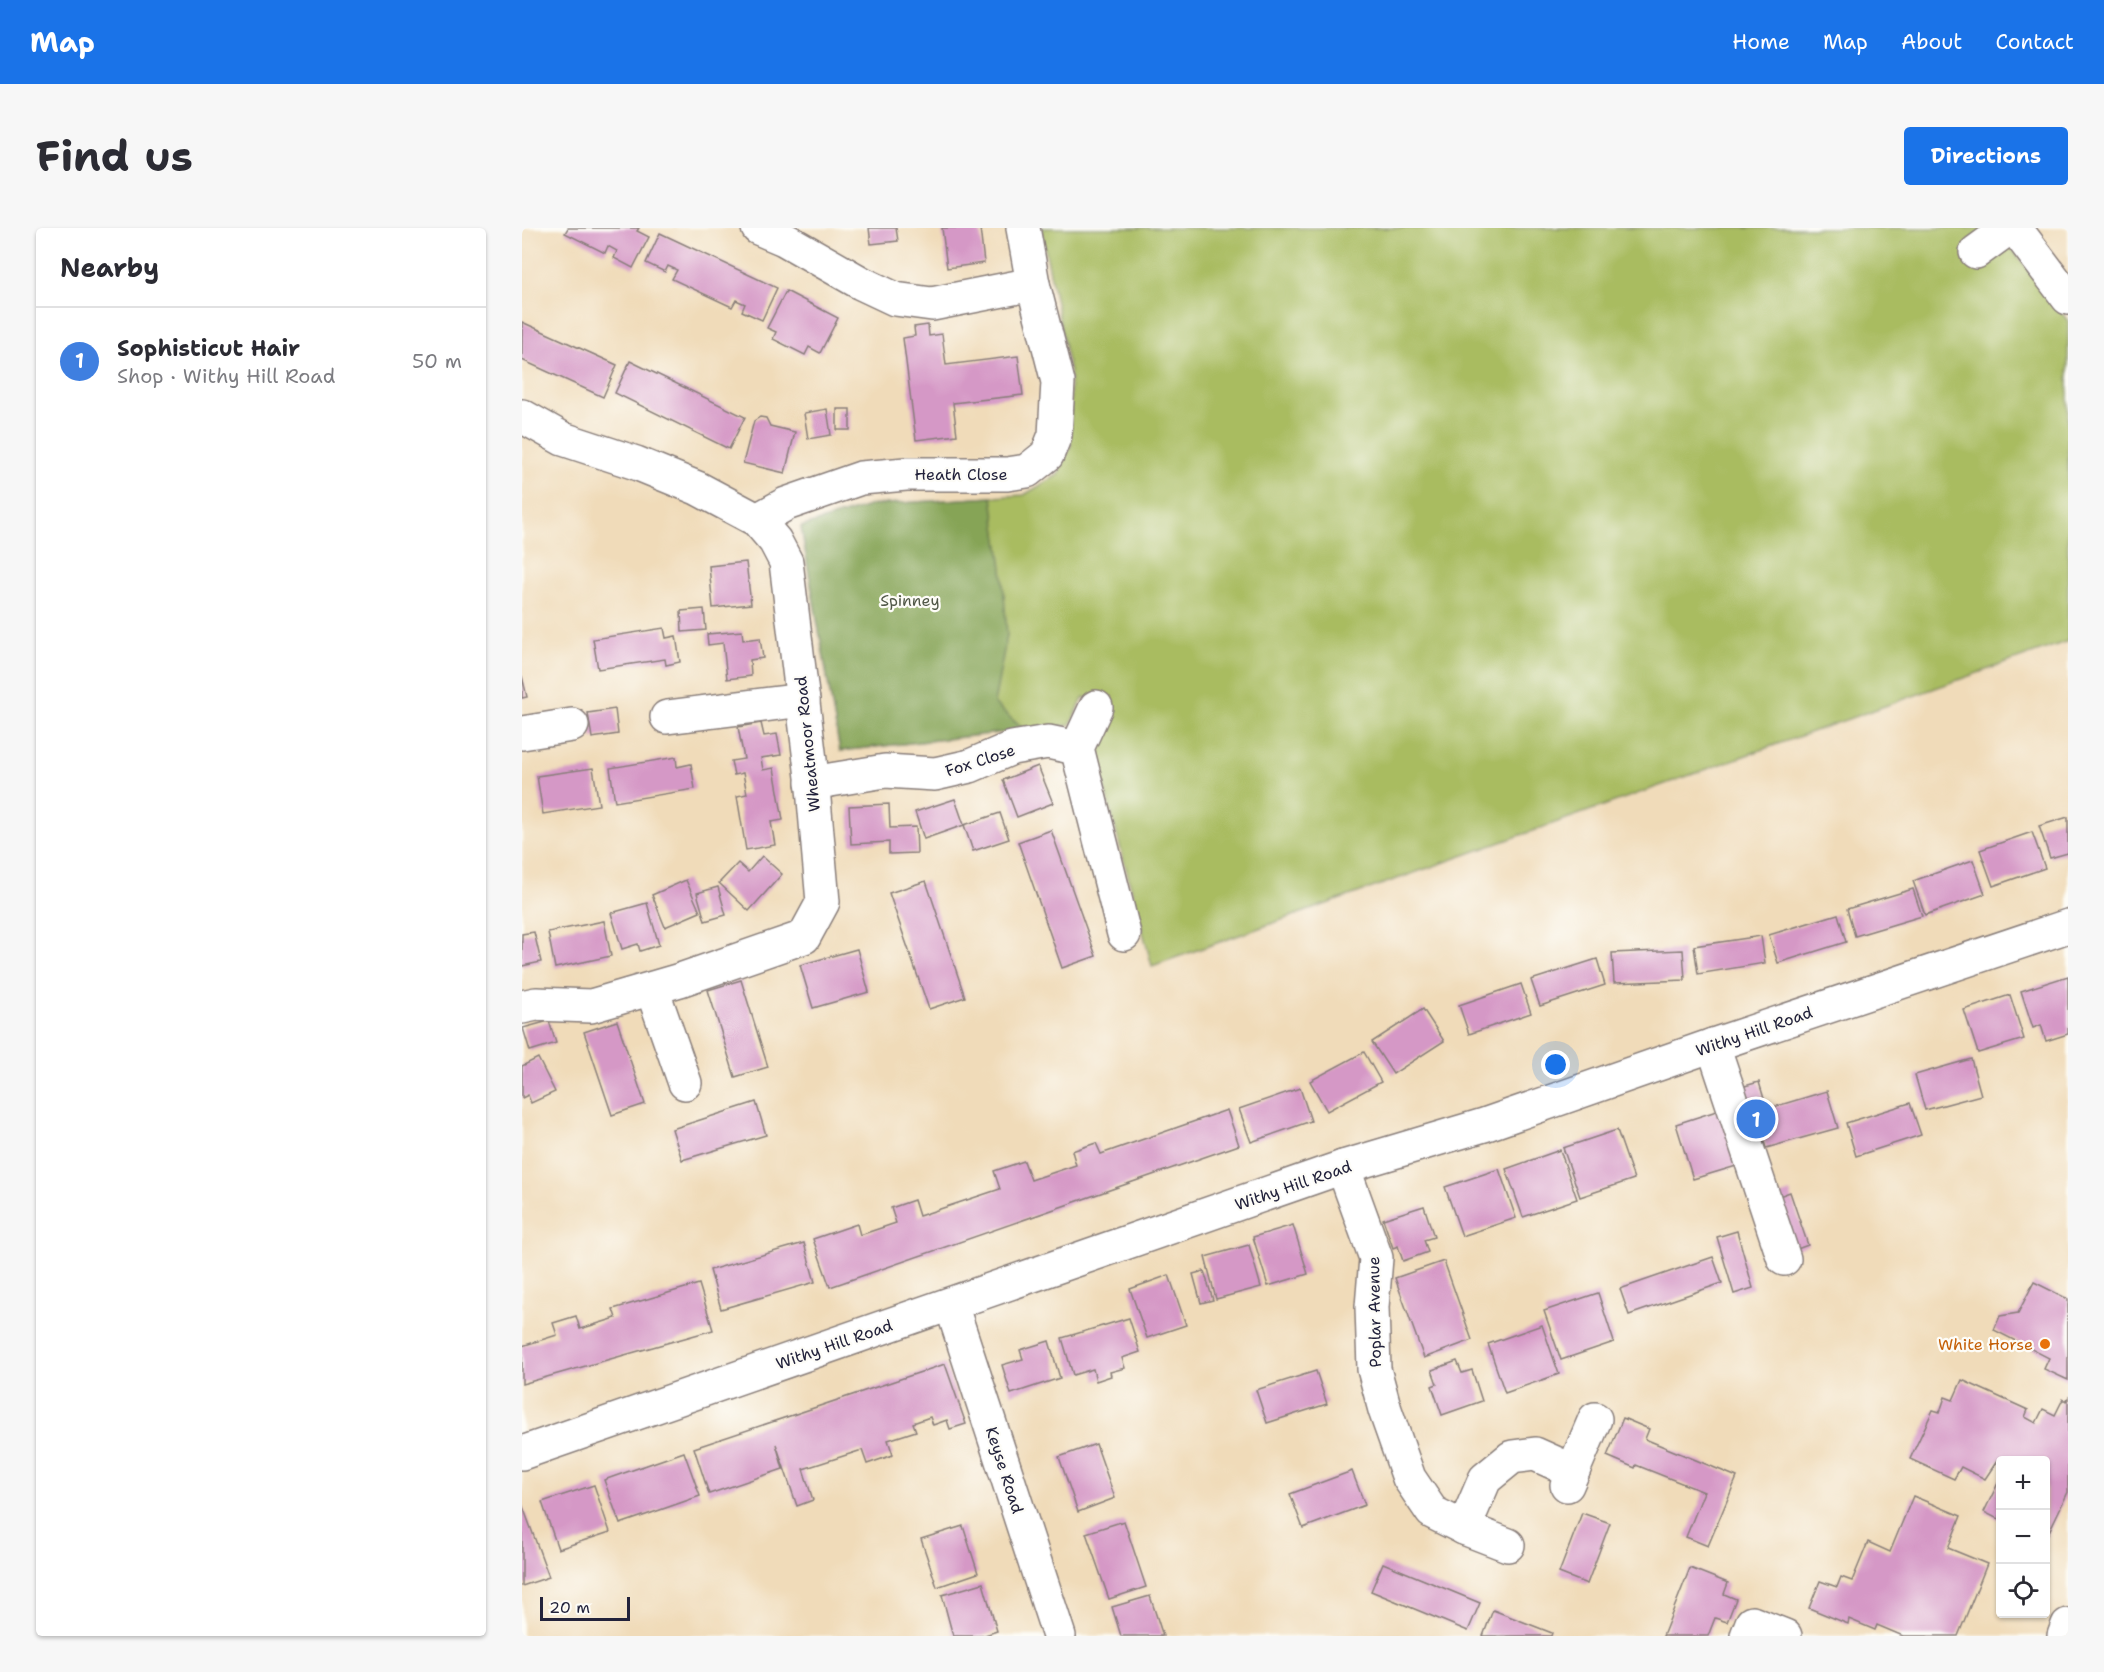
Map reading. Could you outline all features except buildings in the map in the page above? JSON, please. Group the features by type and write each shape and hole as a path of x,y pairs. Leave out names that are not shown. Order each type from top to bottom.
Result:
{"street":[{"path":"758,228 784,239 895,300 932,304 1033,284"},
{"path":"1976,252 2009,228"},
{"path":"2015,228 2068,298"},
{"name":"Heath Close","path":"757,520 786,504 861,478 906,474 1007,474 1027,471 1047,455 1055,435 1058,382 1033,284 1023,230"},
{"name":"Wheatmoor Road","path":"522,416 563,439 636,463 698,488 757,520 775,541 786,562 824,902 804,938 652,989 591,1006 536,1004 522,1007"},
{"path":"667,717 802,700"},
{"path":"1096,707 1077,748 1124,934"},
{"path":"522,733 572,725"},
{"name":"Fox Close","path":"812,783 885,771 935,774 970,766 1012,748 1048,742 1077,748"},
{"name":"Withy Hill Road","path":"522,1453 1343,1167 1484,1125 1713,1045 2068,926"},
{"path":"652,989 685,1083"},
{"path":"1713,1045 1784,1259"},
{"name":"Poplar Avenue","path":"1343,1167 1376,1258 1372,1307 1374,1370 1385,1410 1409,1478 1432,1512 1464,1528 1508,1545"},
{"name":"Keyse Road","path":"951,1304 1059,1636"},
{"path":"1464,1528 1485,1479 1512,1457 1535,1454 1570,1478 1595,1419"},
{"path":"1747,1636 1752,1623 1785,1636"},
{"path":"2064,1636 2068,1625"}],"green space":[{"path":"1041,228 1996,228 2068,321 2068,641 1152,966 1097,760 1112,710 1084,697 1070,725 840,751 801,527 872,505 1024,495 1058,475 1071,445 1070,373"},
{"name":"Spinney","path":"992,497 1002,568 1007,635 994,703 1024,730 840,751 801,527 872,505"}],"place":[{"name":"Sophisticut Hair","path":"1756,1119"},
{"name":"White Horse","path":"2045,1344"}]}
